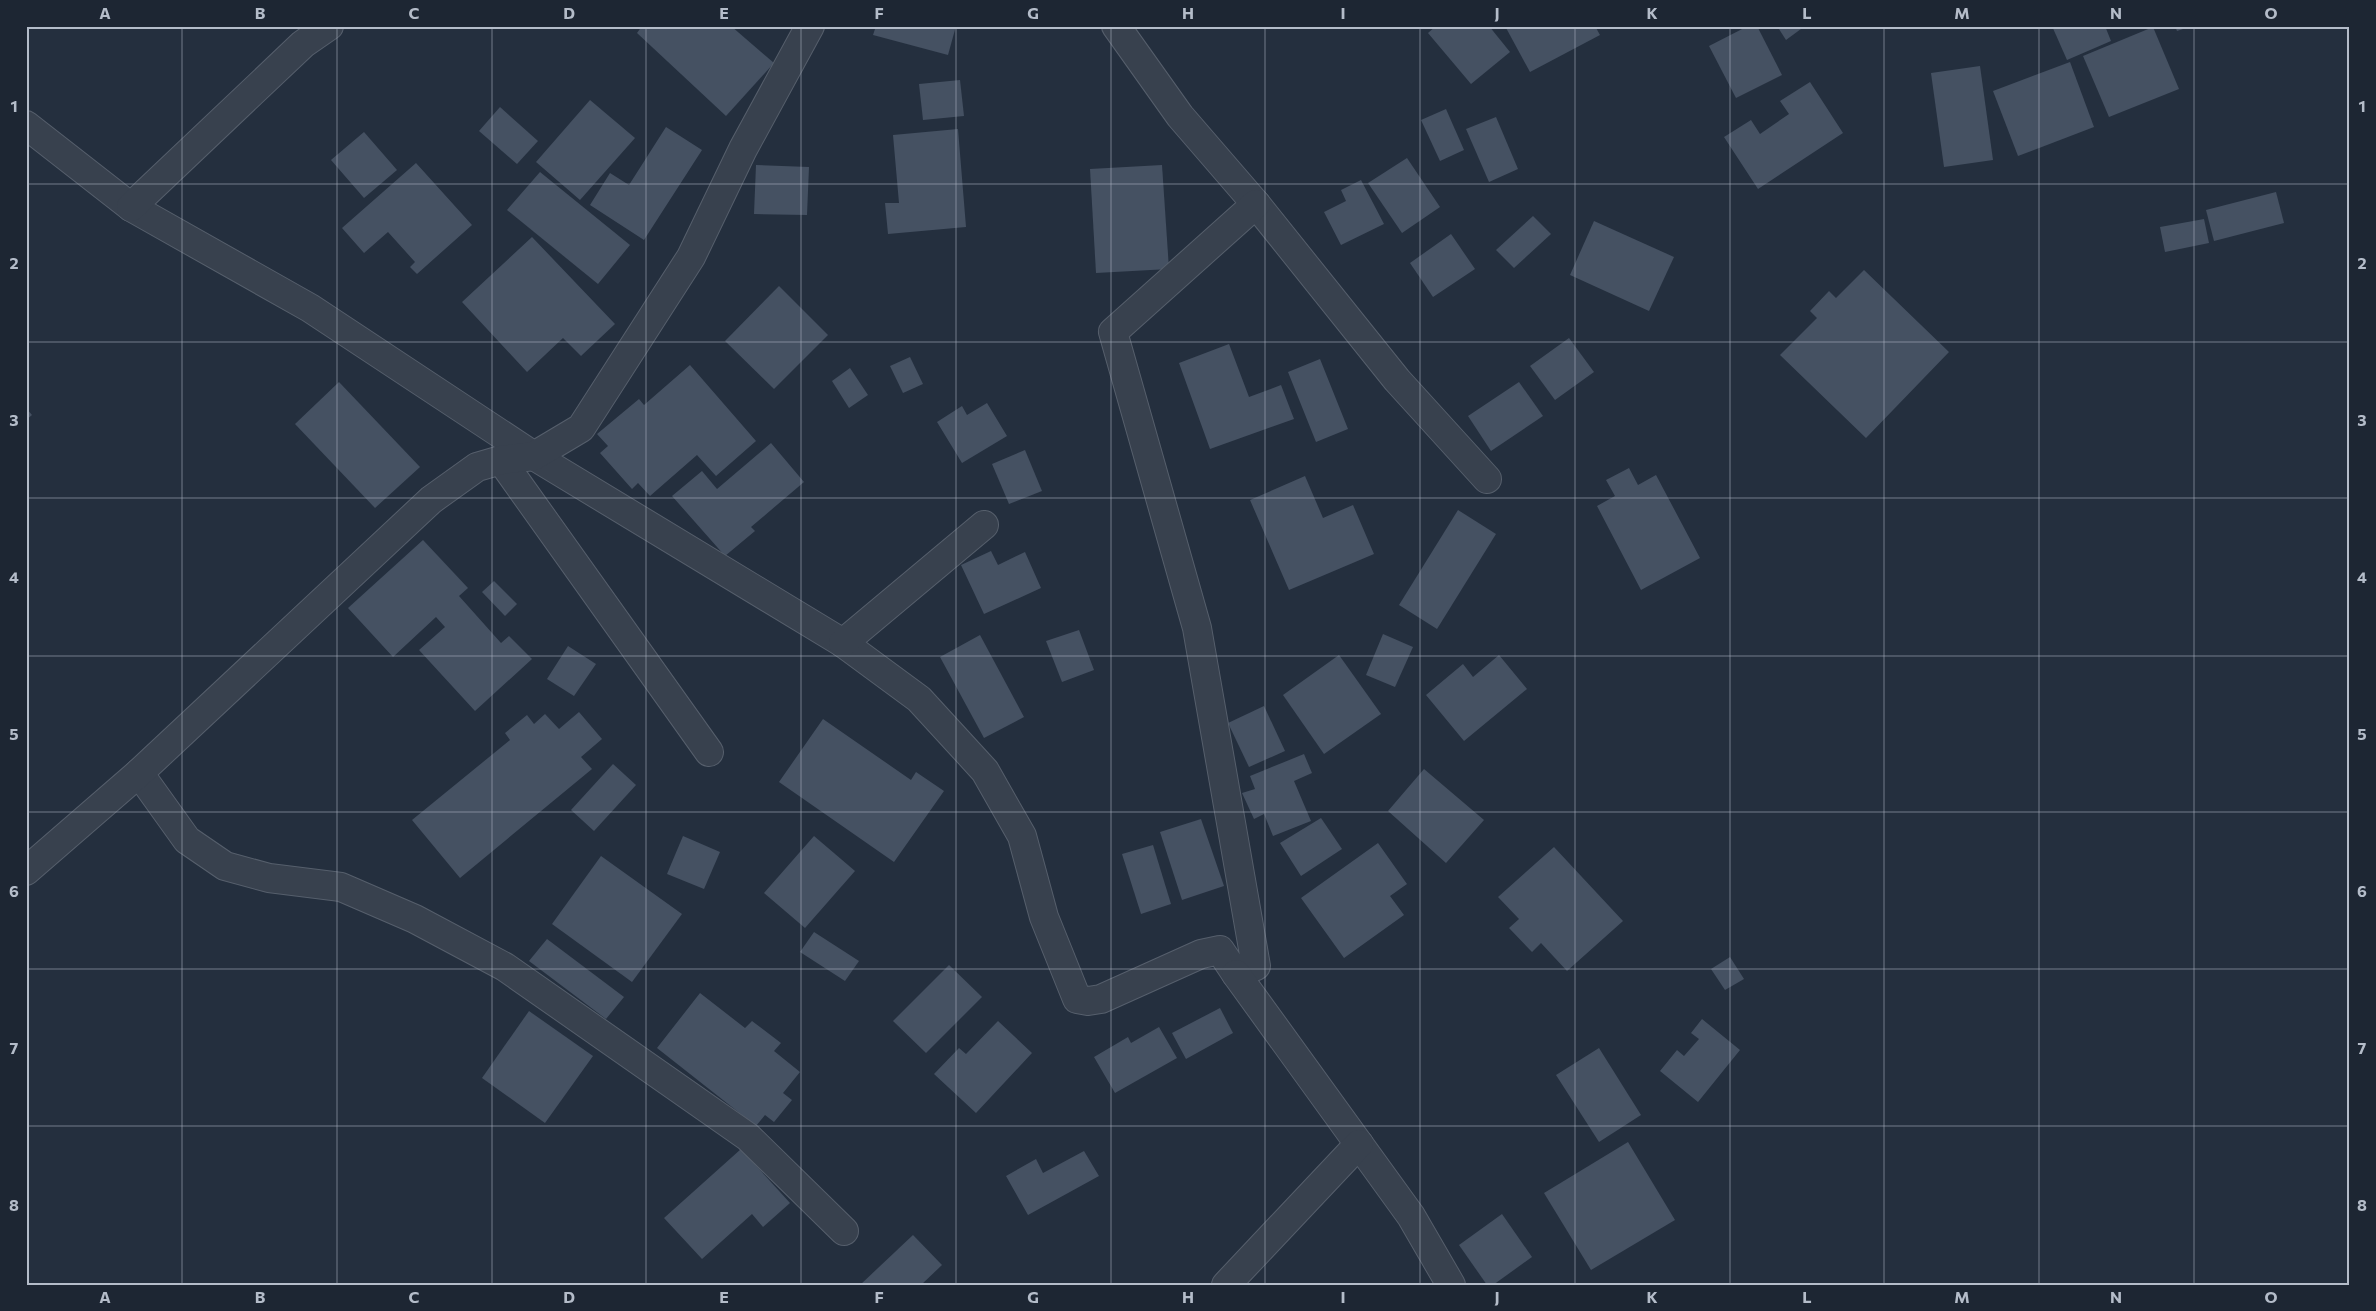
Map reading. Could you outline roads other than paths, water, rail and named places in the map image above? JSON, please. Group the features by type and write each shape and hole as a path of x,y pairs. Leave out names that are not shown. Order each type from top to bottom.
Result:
{"street":[{"path":"131,207 303,44 329,26"},
{"path":"26,871 140,773 431,500 477,467 501,460 534,456 581,428 691,256 743,149 810,26"},
{"path":"1116,26 1180,116 1256,204 1397,380 1487,479"},
{"path":"26,125 131,207 310,308 534,456 844,643 919,699 984,771 1022,836 1044,917 1077,999 1088,1001 1101,999 1201,954 1220,950 1411,1216 1451,1285"},
{"path":"1236,974 1256,966 1197,628 1113,332 1256,204"},
{"path":"501,460 709,752"},
{"path":"844,643 984,525"},
{"path":"140,773 187,840 225,866 269,878 341,887 415,919 505,967 748,1137 844,1231"},
{"path":"1226,1285 1359,1144"}]}
